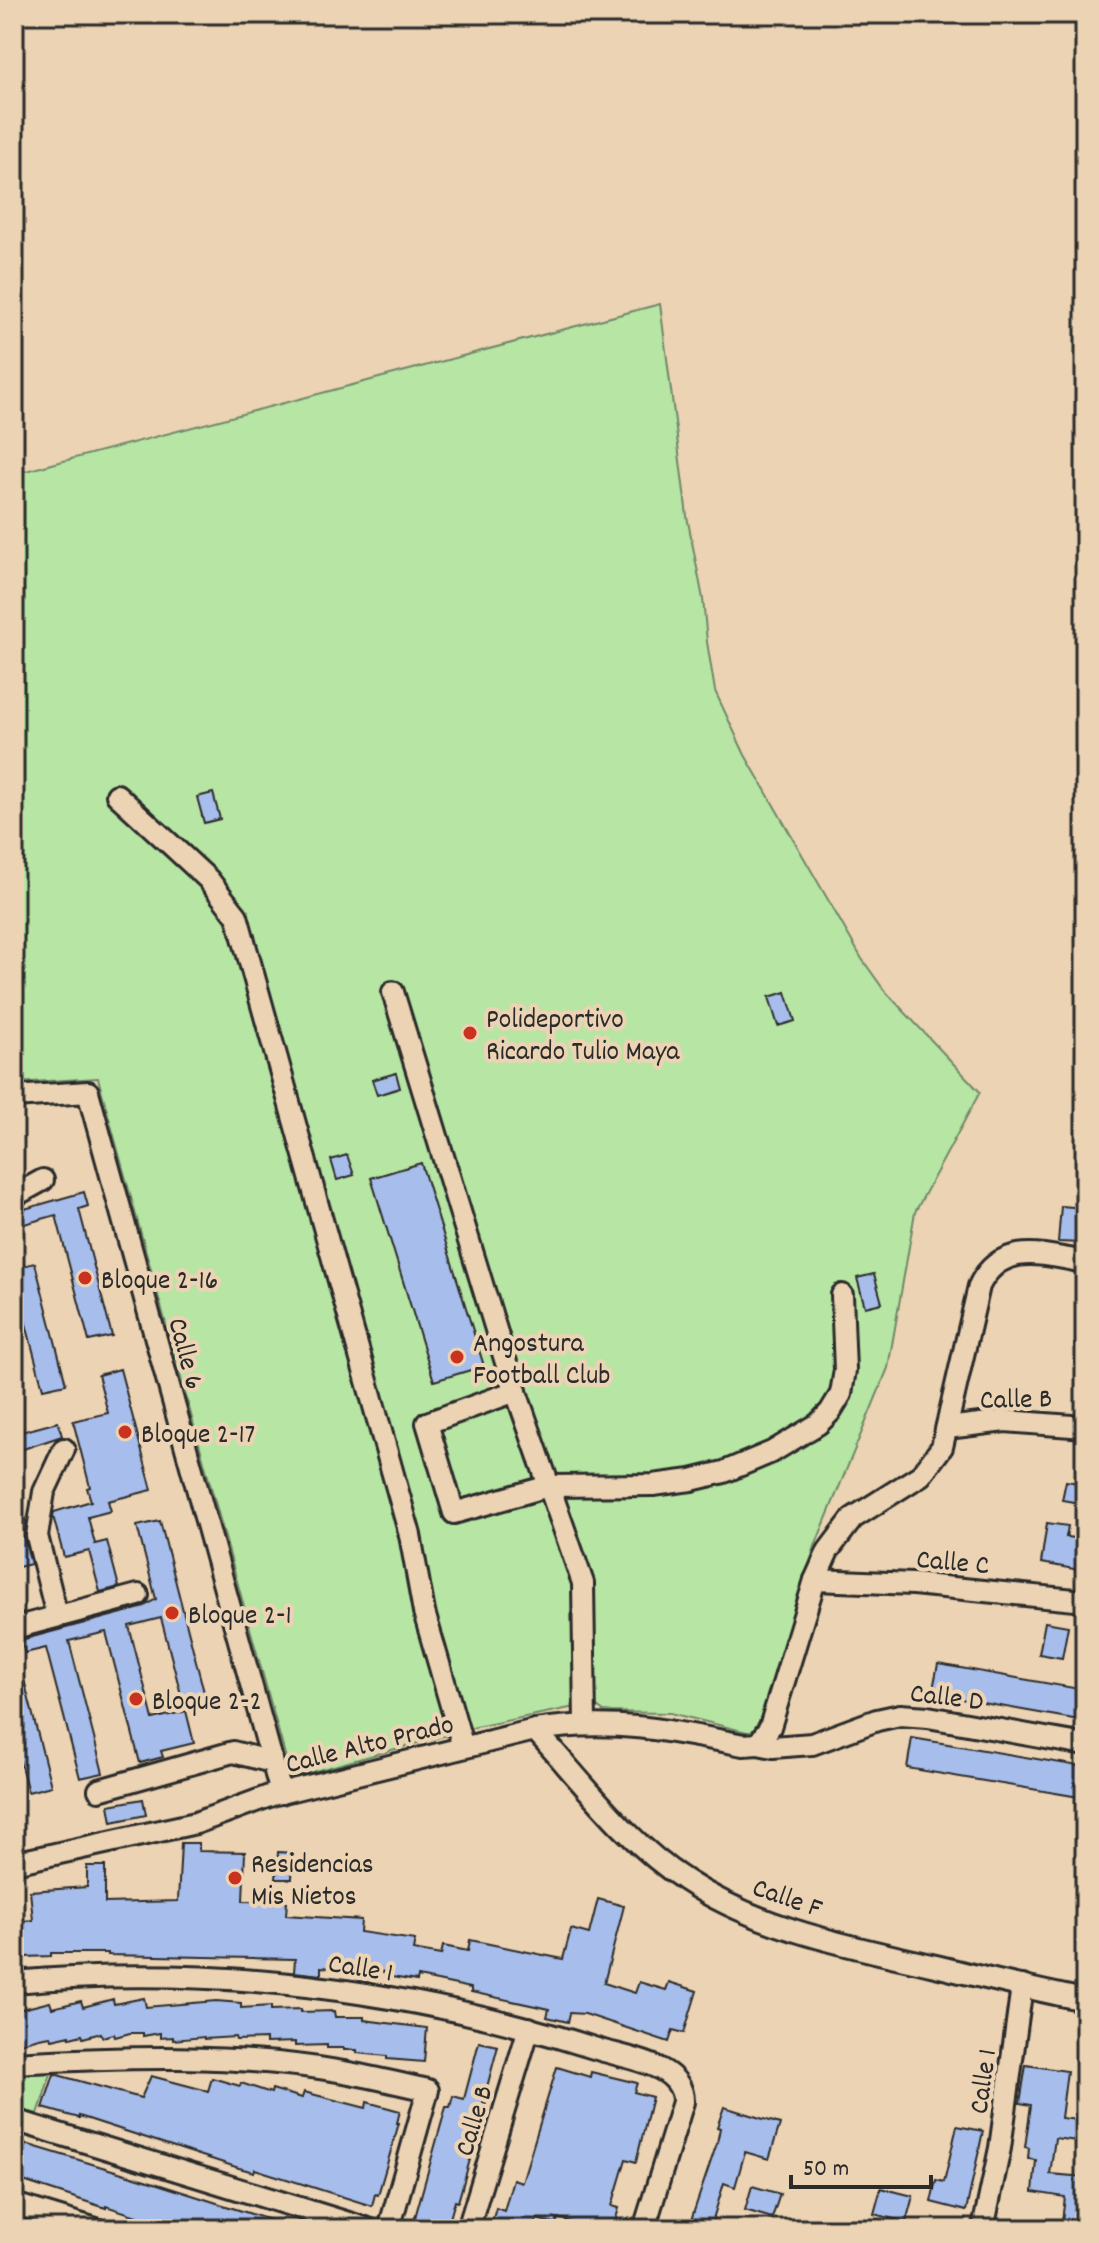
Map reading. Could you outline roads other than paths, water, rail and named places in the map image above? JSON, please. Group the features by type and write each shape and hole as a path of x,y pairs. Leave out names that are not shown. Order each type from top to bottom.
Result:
{"street":[{"path":"117,795 208,879 237,916 410,1535 422,1603 463,1747"},
{"path":"393,992 516,1391 583,1583 585,1724"},
{"name":"Calle 6","path":"14,1097 88,1092 281,1793"},
{"path":"14,1196 43,1180"},
{"path":"751,1745 770,1727 815,1580 840,1531 853,1518 921,1475 942,1447 979,1286 986,1273 995,1262 1025,1253 1085,1262"},
{"path":"516,1391 427,1423 454,1513 549,1486 653,1485 691,1480 724,1472 772,1452 830,1412 841,1394 845,1370 842,1295"},
{"name":"Calle B","path":"947,1428 1005,1421 1085,1427"},
{"path":"57,1616 37,1536 44,1492 64,1449"},
{"name":"Calle C","path":"815,1580 940,1586 1085,1601"},
{"path":"14,1628 138,1595"},
{"name":"Calle D","path":"751,1745 812,1744 877,1720 900,1715 928,1717 1085,1745"},
{"name":"Calle Alto Prado","path":"14,1863 196,1823 281,1793 535,1730 585,1724 631,1725 751,1745"},
{"name":"Calle F","path":"535,1730 640,1845 685,1880 730,1905 773,1923 860,1949 1085,2000"},
{"path":"99,1790 233,1752 272,1762"},
{"name":"Calle 1","path":"14,1982 135,1977 246,1981 356,1993 481,2015 662,2069 676,2079 682,2090 681,2109 644,2229"},
{"name":"Calle 1","path":"983,2229 1000,2148 1022,1986"},
{"name":"Calle B","path":"468,2229 529,2028"},
{"path":"14,2063 116,2058 221,2059 344,2072 428,2090 389,2229"},
{"path":"14,2120 368,2229"},
{"path":"14,2204 96,2229"}],"place":[{"name":"Polideportivo Ricardo Tulio Maya","path":"470,1033"},
{"name":"Bloque 2-16","path":"85,1278"},
{"name":"Angostura Football Club","path":"457,1357"},
{"name":"Bloque 2-17","path":"125,1432"},
{"name":"Bloque 2-1","path":"172,1613"},
{"name":"Bloque 2-2","path":"136,1699"},
{"name":"Residencias Mis Nietos","path":"235,1878"}]}
